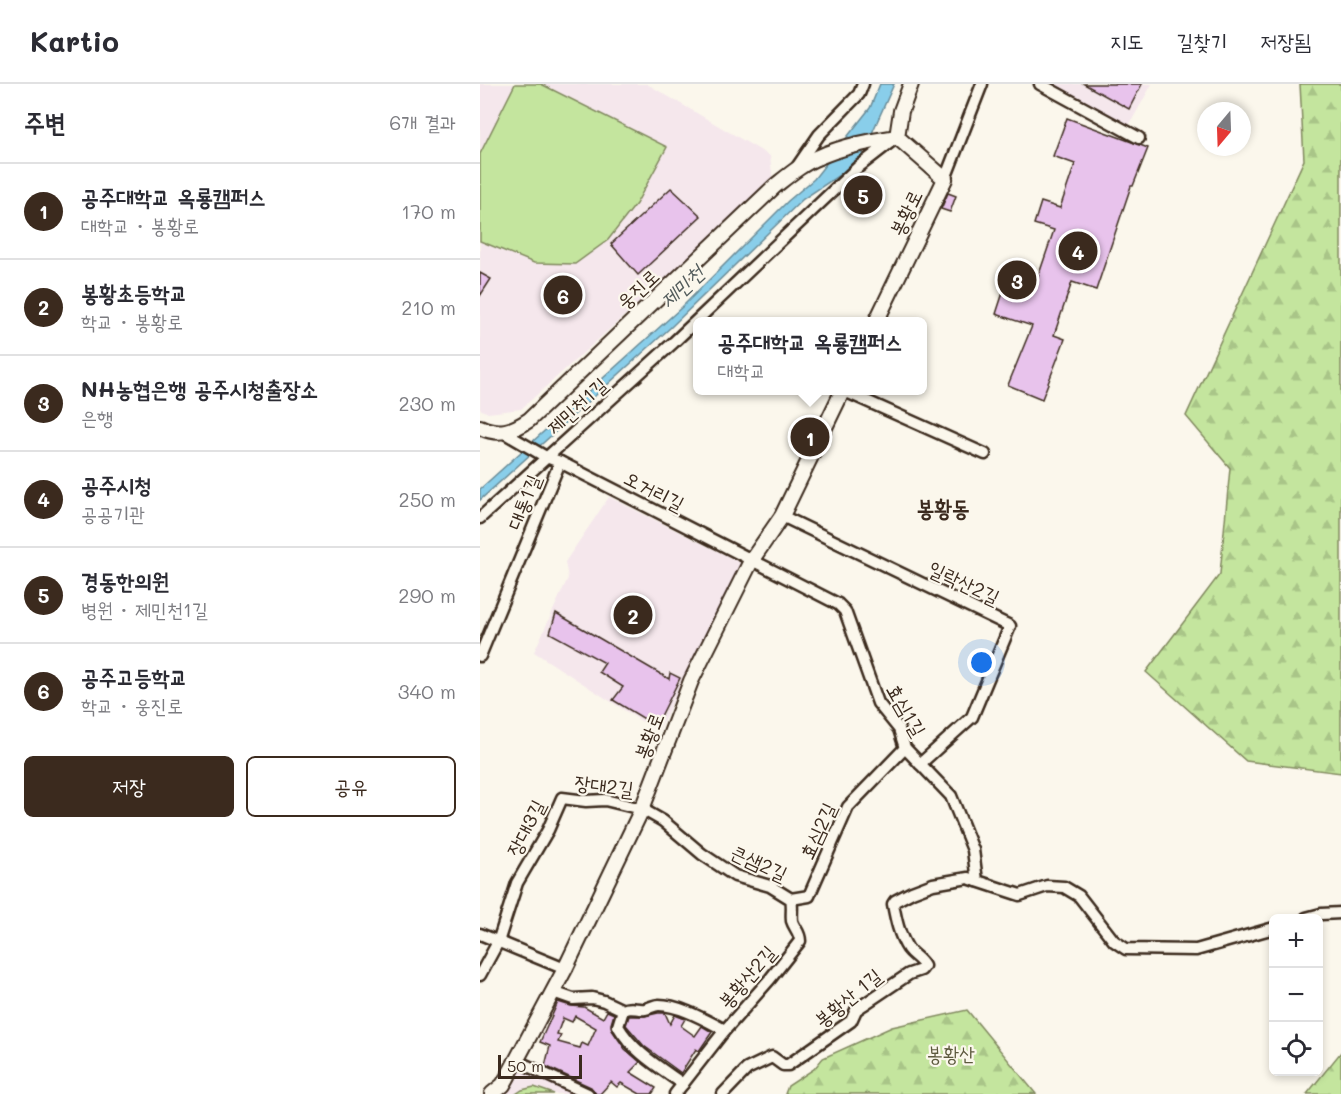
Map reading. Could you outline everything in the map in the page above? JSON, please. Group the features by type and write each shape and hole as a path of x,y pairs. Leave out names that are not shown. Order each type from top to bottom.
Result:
{"main road":[{"path":"897,137 901,111 911,84"},
{"name":"웅진로","path":"503,432 516,429 529,420 795,170 818,157 872,141 897,137"},
{"name":"봉황로","path":"878,317 945,179 897,137"},
{"name":"봉황로","path":"492,1094 503,1085 565,969 642,808 691,681 752,561 782,516 840,395"},
{"path":"480,428 490,432 503,432"}],"street":[{"path":"795,170 819,135 859,94 863,84"},
{"path":"945,179 982,84"},
{"path":"1040,84 1139,138"},
{"name":"제민천1길","path":"702,317 849,176 897,137"},
{"name":"제민천1길","path":"480,518 543,455 693,325"},
{"name":"봉황로","path":"851,395 985,454"},
{"name":"오거리길","path":"503,432 543,455 752,561"},
{"name":"대통1길","path":"480,656 560,462"},
{"name":"일락산2길","path":"782,516 1010,626 972,717 920,764"},
{"name":"효심1길","path":"752,561 838,604 845,611 874,694 899,729 905,748 951,796 973,850 977,881"},
{"name":"효심2길","path":"791,899 809,896 848,807 905,748"},
{"name":"장대2길","path":"562,798 586,801 605,800 642,808"},
{"name":"장대3길","path":"480,975 498,942 518,883 548,830 562,798"},
{"name":"큰샘2길","path":"642,808 663,821 702,854 735,876 770,886 791,899 792,921 800,933 800,941 796,947"},
{"name":"봉황산 1길","path":"723,1094 747,1069 772,1057 783,1065 788,1065 851,1021 856,1010 909,974 921,970 924,966 922,962 907,947 898,929 893,904 895,901 933,884 968,878 977,881"},
{"path":"977,881 1020,896 1047,886 1064,887 1078,896 1114,941 1126,949 1196,950 1269,929"},
{"path":"1321,914 1340,911"},
{"path":"480,934 565,969"},
{"name":"봉황산2길","path":"675,1094 725,1030 796,947"},
{"name":"봉황산2길","path":"553,992 573,999 592,998 604,1001 623,1010 644,1009 660,1005 690,1013 725,1030"},
{"path":"623,1010 618,1026 622,1033 652,1064 683,1084"},
{"path":"516,1061 588,1094"}],"shaded area":[{"path":"480,84 647,84 770,156 773,182 521,409 488,413 480,409"},
{"path":"1047,84 1152,84 1127,129"},
{"path":"609,497 741,563 658,732 534,652 568,578 565,562"},
{"path":"520,1068 578,1094 496,1094 508,1072"}],"green space":[{"path":"515,84 541,84 667,147 636,204 608,240 575,264 534,263 480,241 480,154"},
{"path":"1300,84 1341,84 1341,773 1246,761 1146,672 1220,574 1230,468 1186,416 1304,160"},
{"name":"봉황산","path":"967,1010 1036,1094 785,1094 788,1086 814,1069 823,1058 892,1027"},
{"path":"1341,1052 1341,1094 1307,1094"},
{"path":"534,1087 554,1094 516,1094"}],"water":[{"name":"제민천","path":"880,84 894,84 859,162 803,199 670,328 480,500 480,489 682,307 788,201 814,179 870,108"}],"building":[{"path":"1084,84 1142,84 1129,109"},
{"path":"1067,118 1148,148 1133,186 1131,186 1096,290 1072,282 1054,335 1065,339 1042,399 1008,385 1032,326 996,314 1010,271 1037,280 1054,230 1034,224 1041,202 1060,208 1075,164 1053,156"},
{"path":"671,188 701,216 638,275 611,244"},
{"path":"948,193 956,196 950,212 941,209"},
{"path":"480,273 491,279 480,296"},
{"path":"556,613 669,679 670,673 680,678 656,726 613,700 623,687 599,672 605,663 550,633"},
{"path":"558,1002 584,1007 603,1018 607,1011 614,1014 612,1030 625,1049 640,1062 630,1072 656,1088 652,1094 640,1094 621,1083 617,1087 611,1082 600,1094 596,1094 591,1087 545,1066 550,1046 540,1042","holes":["575,1016 596,1028 588,1046 582,1043 580,1048 558,1042 561,1035 557,1034 563,1018 572,1022"]},
{"path":"665,1013 670,1024 675,1015 685,1019 681,1026 695,1036 702,1026 712,1032 699,1051 696,1049 681,1073 644,1046 626,1025 629,1016"}],"place":[{"name":"경동한의원","path":"863,195"},
{"name":"공주시청","path":"1078,251"},
{"name":"NH농협은행 공주시청출장소","path":"1017,280"},
{"name":"공주고등학교","path":"563,295"},
{"name":"공주대학교 옥룡캠퍼스","path":"810,437"},
{"name":"봉황초등학교","path":"633,615"}],"district":[{"name":"봉황동","path":"943,508"}]}
